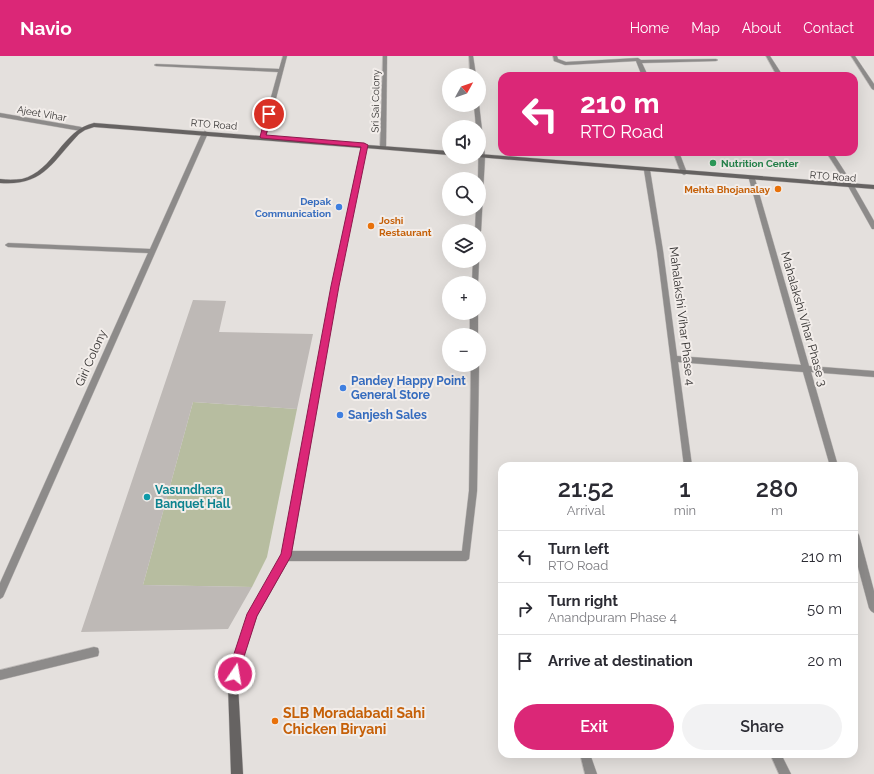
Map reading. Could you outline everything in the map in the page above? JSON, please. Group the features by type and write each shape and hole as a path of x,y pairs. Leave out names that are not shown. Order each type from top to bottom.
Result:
{"street":[{"path":"263,137 285,56"},
{"name":"Sri Sai Colony","path":"383,147 385,56"},
{"path":"471,56 472,68"},
{"path":"555,56 556,60 565,64 638,59 716,60"},
{"path":"768,56 778,72"},
{"path":"854,56 874,88"},
{"path":"638,59 643,72"},
{"path":"156,66 280,71"},
{"name":"Ajeet Vihar","path":"0,115 81,129"},
{"name":"RTO Road","path":"81,129 94,125 263,137 442,152"},
{"path":"0,181 25,181 43,171 81,129"},
{"name":"Giri Colony","path":"0,594 205,133"},
{"path":"237,774 233,685 236,663 252,614 286,556 335,286 364,145"},
{"name":"RTO Road","path":"486,156 752,179 874,187"},
{"path":"678,156 684,173"},
{"path":"832,156 851,186 874,227"},
{"path":"478,224 481,164"},
{"name":"Mahalakshi Vihar Phase 4","path":"647,170 660,251 687,462"},
{"name":"Mahalakshi Vihar Phase 3","path":"752,179 833,462"},
{"path":"8,245 152,251"},
{"path":"674,359 874,374"},
{"path":"286,556 466,556 474,491 475,372"},
{"path":"858,550 874,608"},
{"path":"0,675 94,652"},
{"path":"586,758 591,774"},
{"path":"777,758 785,774"}],"green space":[{"path":"193,402 297,409 267,557 252,587 143,585"}],"building":[{"name":"Vasundhara Banquet Hall","path":"193,300 226,301 219,332 313,334 297,409 193,402 143,585 252,587 228,629 81,632"}],"place":[{"name":"Nutrition Center","path":"713,163"},
{"name":"Mehta Bhojanalay","path":"778,189"},
{"name":"Depak Communication","path":"339,207"},
{"name":"Joshi Restaurant","path":"371,226"},
{"name":"Pandey Happy Point General Store","path":"343,388"},
{"name":"Sanjesh Sales","path":"340,415"},
{"name":"Vasundhara Banquet Hall","path":"147,497"},
{"name":"SLB Moradabadi Sahi Chicken Biryani","path":"275,721"}],"route":[{"path":"235,674 236,663 252,614 286,556 335,286 364,145 263,137 269,114"}]}
